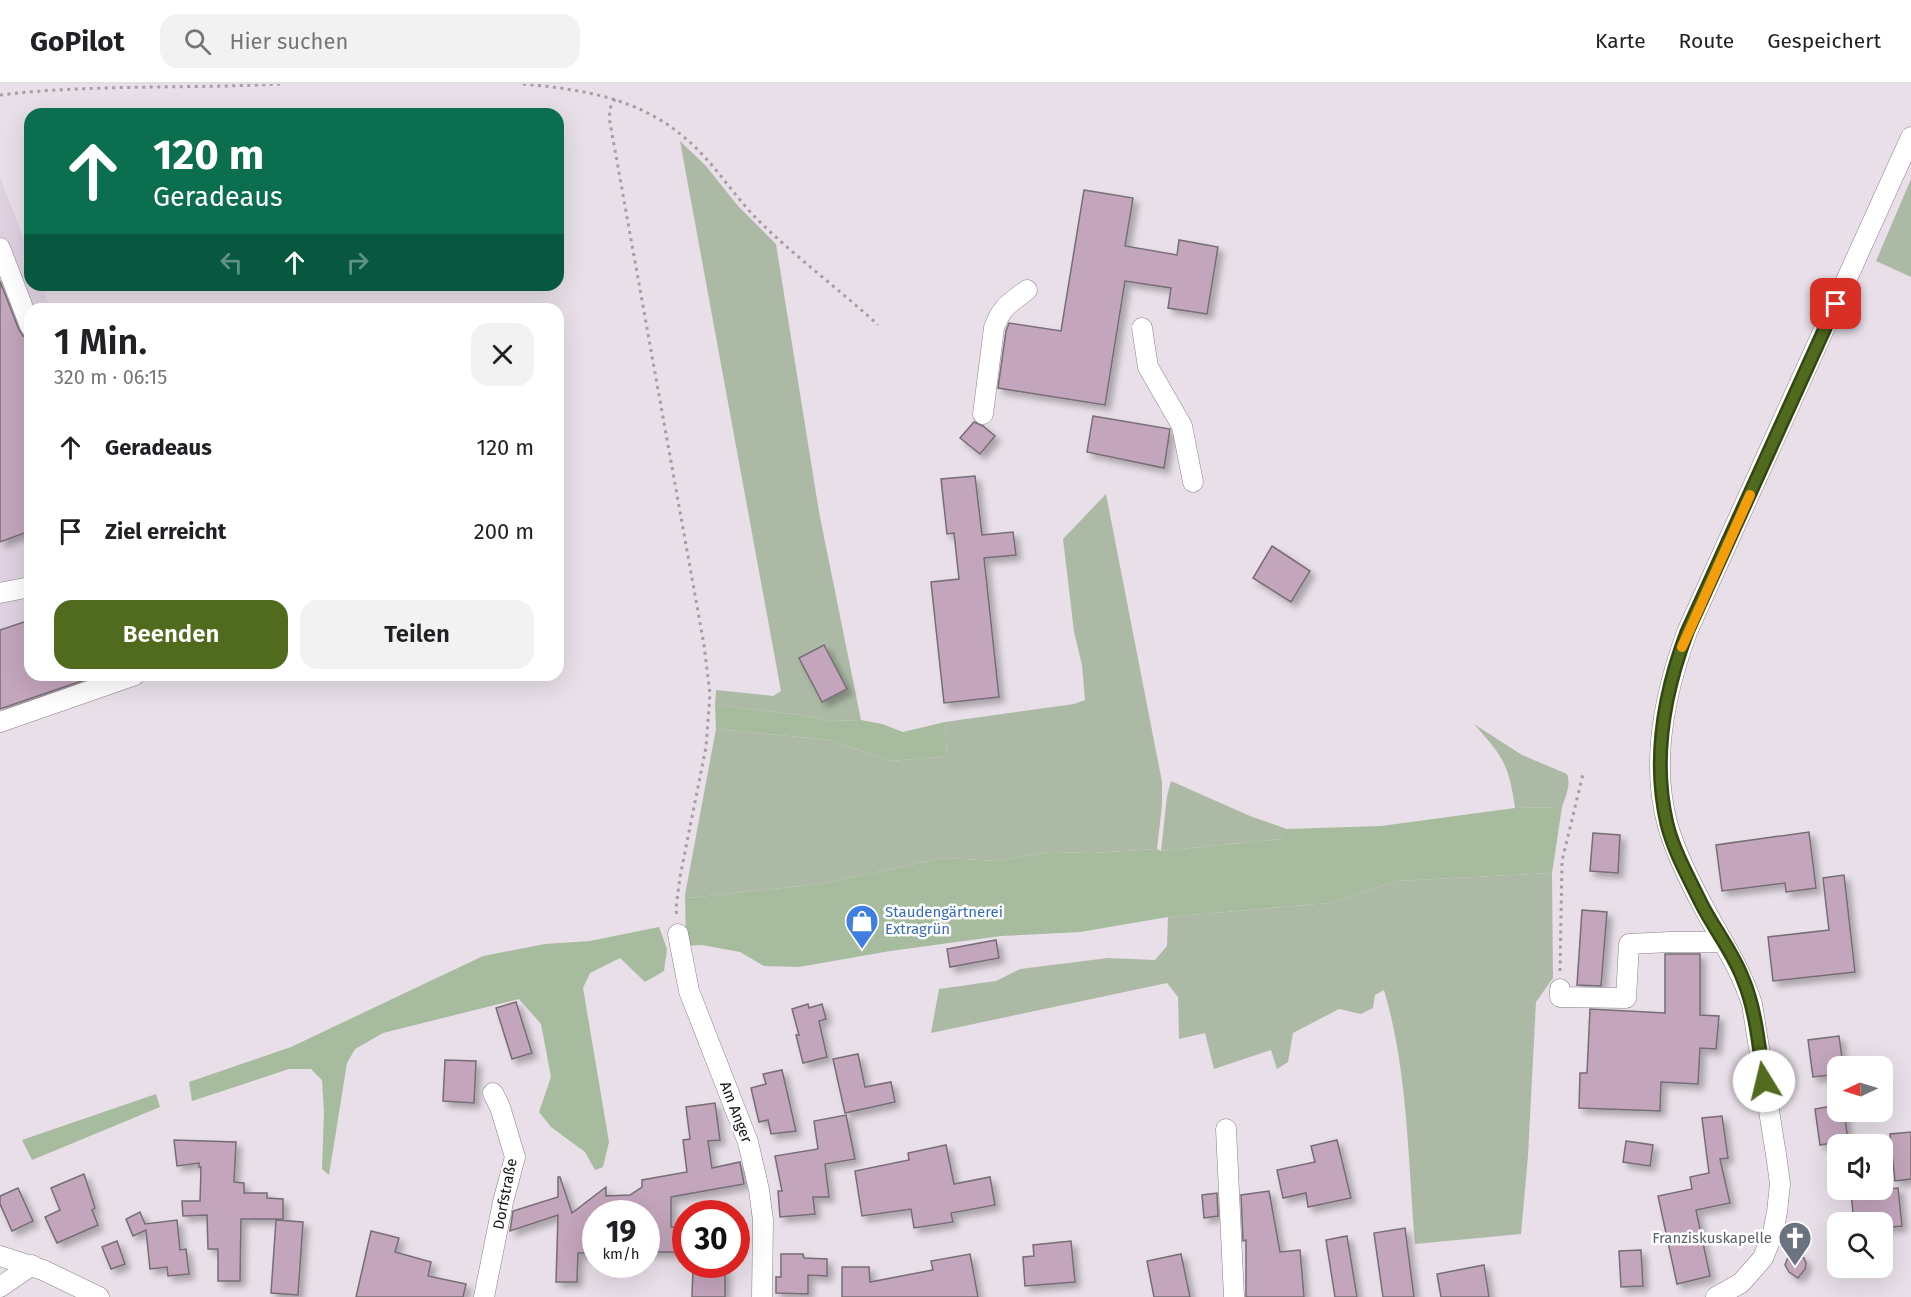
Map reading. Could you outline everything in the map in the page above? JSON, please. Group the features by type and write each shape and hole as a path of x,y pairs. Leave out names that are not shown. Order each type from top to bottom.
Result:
{"street":[{"path":"1716,1297 1741,1283 1762,1258 1773,1233 1780,1184 1752,1004 1744,980 1703,906 1667,823 1662,787 1661,736 1664,716 1677,661 1687,632 1911,137"},
{"path":"0,248 24,310"},
{"path":"983,414 994,328 998,315 1006,305 1027,290"},
{"path":"1142,328 1148,367 1182,426 1193,482"},
{"path":"0,593 24,588"},
{"path":"0,722 118,681"},
{"name":"Am Anger","path":"678,934 692,1000 741,1120 758,1184 763,1220 762,1297"},
{"path":"1560,989 1560,997 1626,998 1629,944 1723,942"},
{"name":"Dorfstraße","path":"484,1297 503,1202 515,1157 500,1107 493,1093"},
{"path":"1226,1129 1234,1297"},
{"path":"0,1256 32,1265 99,1297"},
{"path":"0,1287 32,1265"}],"path":[{"path":"0,95 35,89 79,87 280,84"},
{"path":"523,84 615,99 658,118 698,150 760,223 878,325"},
{"path":"615,99 609,117 704,645 710,694 706,747 676,908 678,934"},
{"path":"1560,989 1562,861 1583,774"}],"shaded area":[{"path":"0,177 24,239 24,291 44,291 49,303 24,303 24,681 132,681 0,734"}],"green space":[{"path":"680,141 706,166 738,206 776,244 819,512 861,720 831,721 801,715 715,705 716,690 773,696 781,691","holes":["824,645 846,689 800,658"]},
{"path":"1911,179 1911,277 1876,261"},
{"path":"1106,494 1162,782 1157,849 1093,853 1051,852 996,861 944,858 819,884 689,898 685,895 716,729 831,740 890,761 947,756 945,722 1074,704 1085,700 1063,539"},
{"path":"715,705 801,715 831,721 861,720 882,724 903,732 945,722 947,756 890,761 831,740 716,729"},
{"path":"1474,724 1522,755 1567,774 1568,787 1562,807 1515,808 1510,781 1503,762"},
{"path":"1171,781 1250,816 1287,829 1281,839 1161,851 1167,796"},
{"path":"1562,807 1552,873 1397,881 1328,903 1168,917 1080,932 1001,936 890,951 799,967 764,966 740,952 702,945 686,946 685,895 689,898 819,884 944,858 996,861 1051,852 1093,853 1157,849 1161,851 1281,839 1287,829 1381,826 1515,808"},
{"path":"1552,873 1553,978 1536,1002 1528,1156 1521,1234 1415,1244 1403,1084 1384,990 1375,995 1373,1008 1361,1014 1339,1009 1293,1033 1288,1062 1277,1069 1271,1050 1214,1069 1205,1033 1179,1039 1178,997 1167,983 931,1033 939,989 996,981 1020,969 1108,958 1155,960 1167,946 1168,917 1328,903 1397,881"},
{"path":"659,927 667,949 664,971 645,982 620,958 590,973 583,988 609,1142 603,1167 595,1170 585,1152 551,1127 539,1112 551,1077 541,1024 519,999 383,1033 355,1049 347,1063 329,1175 322,1169 324,1112 322,1080 311,1069 289,1069 192,1101 189,1082 291,1047 483,956 545,944 590,941"},
{"path":"156,1094 160,1107 32,1160 22,1140"}],"building":[{"path":"1084,190 1133,198 1125,246 1177,255 1179,240 1218,247 1207,314 1168,308 1171,288 1125,281 1105,405 998,388 1009,323 1061,331"},
{"path":"0,281 19,330 24,336 24,533 0,542"},
{"path":"1093,416 1170,429 1164,468 1087,452"},
{"path":"974,422 995,436 980,454 960,438"},
{"path":"975,476 982,535 1013,532 1016,555 984,558 999,697 944,703 931,582 959,579 954,533 947,534 941,479"},
{"path":"1272,546 1310,571 1291,602 1253,578"},
{"path":"24,622 24,681 82,681 0,709 0,630"},
{"path":"824,645 847,689 822,702 799,658"},
{"path":"1809,832 1816,888 1786,892 1785,883 1722,891 1716,845"},
{"path":"1593,833 1620,835 1618,873 1590,871"},
{"path":"1844,875 1855,972 1773,981 1768,937 1829,930 1823,878"},
{"path":"1582,910 1607,912 1601,986 1577,985"},
{"path":"996,940 999,958 950,967 947,949"},
{"path":"1665,954 1700,954 1700,1015 1719,1016 1716,1049 1700,1048 1698,1084 1661,1082 1660,1111 1579,1108 1580,1073 1587,1073 1590,1009 1665,1013"},
{"path":"516,1002 532,1053 512,1059 496,1008"},
{"path":"808,1004 809,1008 822,1004 826,1019 819,1021 827,1057 803,1063 792,1009"},
{"path":"1839,1036 1842,1056 1827,1056 1827,1075 1813,1077 1808,1040"},
{"path":"858,1054 865,1087 891,1082 895,1102 845,1113 833,1059"},
{"path":"445,1060 476,1061 474,1103 443,1101"},
{"path":"782,1070 796,1131 771,1134 768,1120 759,1122 751,1088 766,1084 763,1074"},
{"path":"715,1103 720,1140 708,1141 712,1168 740,1162 744,1184 671,1197 672,1252 660,1252 660,1200 589,1200 606,1187 606,1196 630,1195 642,1187 642,1180 687,1172 683,1140 690,1139 686,1107"},
{"path":"1827,1107 1827,1122 1845,1122 1847,1134 1827,1134 1827,1144 1820,1145 1815,1109"},
{"path":"846,1115 855,1159 825,1164 829,1197 813,1197 815,1214 780,1217 778,1191 782,1191 775,1156 818,1149 814,1121"},
{"path":"1722,1116 1728,1158 1720,1159 1730,1203 1696,1210 1710,1276 1677,1284 1658,1196 1692,1189 1690,1177 1709,1173 1702,1118"},
{"path":"1911,1132 1911,1179 1895,1181 1893,1134 1890,1134"},
{"path":"174,1140 236,1142 234,1182 244,1183 244,1193 267,1193 267,1198 283,1199 283,1219 241,1219 240,1281 218,1281 218,1249 208,1249 207,1215 183,1216 182,1201 200,1201 201,1167 199,1163 177,1166"},
{"path":"1337,1140 1351,1198 1308,1207 1306,1193 1283,1198 1277,1170 1315,1162 1311,1146"},
{"path":"1626,1141 1653,1145 1650,1166 1623,1162"},
{"path":"946,1145 954,1184 990,1177 995,1205 951,1213 953,1222 914,1228 911,1209 862,1216 855,1171 909,1160 908,1153"},
{"path":"84,1174 95,1208 92,1210 98,1225 57,1243 45,1217 60,1210 51,1188"},
{"path":"558,1177 560,1177 572,1213 582,1205 582,1253 578,1253 577,1282 556,1282 558,1215 510,1231 513,1211 558,1197"},
{"path":"18,1188 33,1221 12,1231 0,1204 0,1196"},
{"path":"1898,1188 1902,1226 1893,1227 1893,1212 1853,1212 1852,1200 1893,1200 1893,1189"},
{"path":"1269,1191 1280,1252 1300,1250 1304,1297 1246,1297 1246,1240 1243,1241 1241,1195"},
{"path":"1217,1193 1218,1216 1204,1218 1202,1195"},
{"path":"140,1212 145,1224 177,1220 180,1250 186,1249 189,1274 168,1276 167,1267 150,1269 146,1230 133,1236 126,1219"},
{"path":"276,1220 303,1222 298,1295 271,1293"},
{"path":"1405,1228 1414,1297 1383,1297 1374,1233"},
{"path":"371,1231 399,1238 395,1252 431,1262 428,1276 466,1284 463,1297 356,1297"},
{"path":"1347,1236 1357,1297 1335,1297 1326,1240"},
{"path":"117,1241 125,1264 111,1269 102,1247"},
{"path":"1071,1241 1075,1282 1025,1286 1023,1257 1034,1256 1033,1245"},
{"path":"1641,1250 1643,1286 1621,1287 1619,1251"},
{"path":"781,1254 803,1254 804,1258 827,1259 827,1276 808,1275 808,1294 776,1293 776,1277 781,1277"},
{"path":"970,1254 978,1297 842,1297 842,1267 869,1267 870,1282 933,1270 931,1261"},
{"path":"1181,1254 1190,1297 1154,1297 1147,1261"},
{"name":"Franziskuskapelle","path":"1797,1254 1804,1258 1806,1263 1805,1269 1798,1278 1789,1272 1785,1265 1788,1257"},
{"path":"1484,1265 1489,1297 1441,1297 1437,1274"},
{"path":"693,1278 725,1278 725,1297 692,1297"}],"slow traffic":[{"path":"1682,647 1750,495"}],"place":[{"name":"Staudengärtnerei Extragrün","path":"862,950"},
{"name":"Franziskuskapelle","path":"1795,1267"}],"route":[{"path":"1764,1081 1752,1004 1744,980 1703,906 1680,858 1667,823 1662,787 1661,736 1668,695 1687,632 1836,304"}]}
